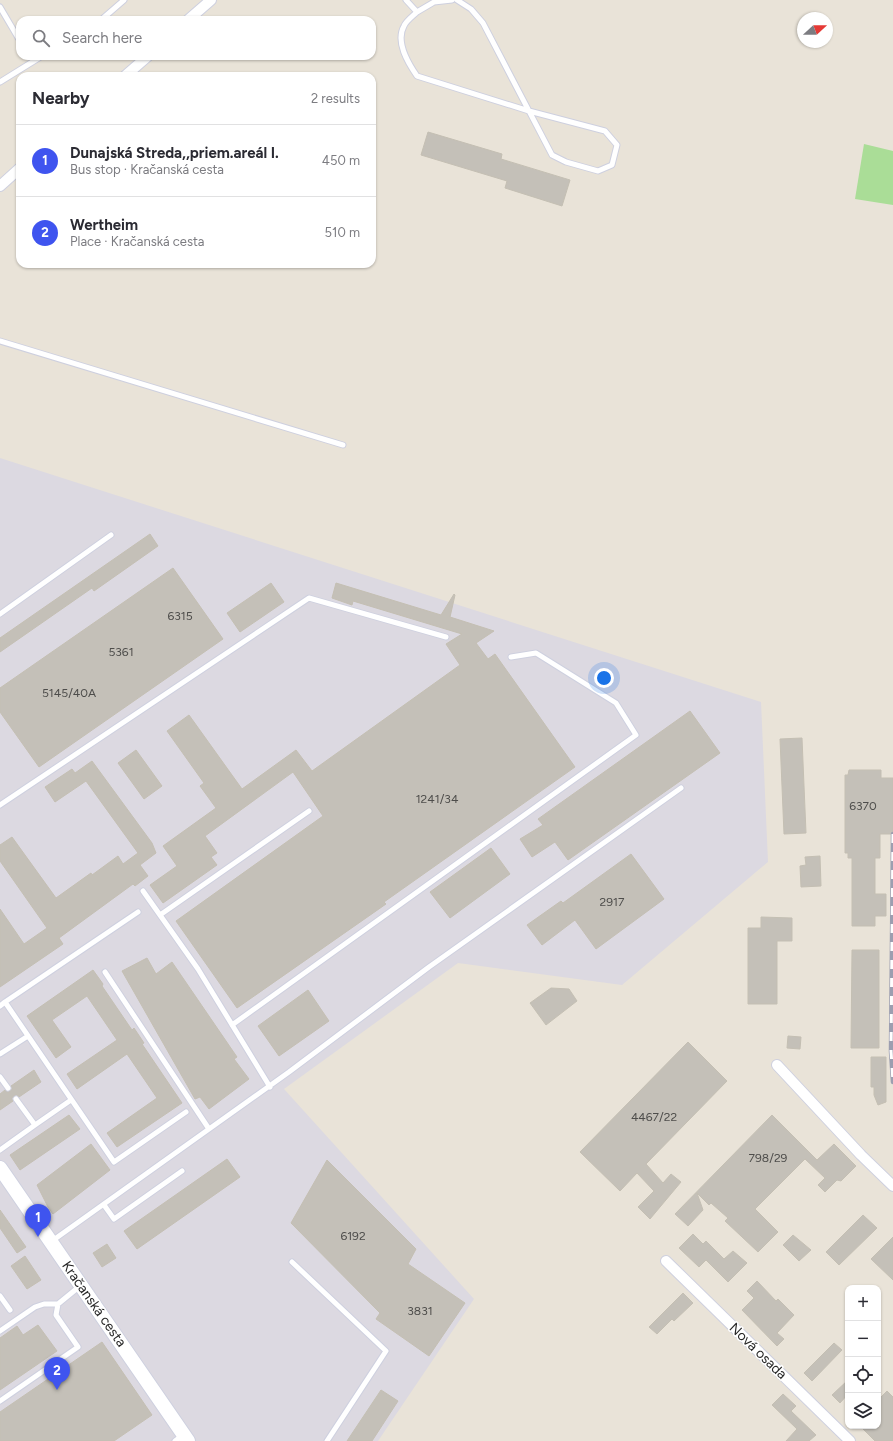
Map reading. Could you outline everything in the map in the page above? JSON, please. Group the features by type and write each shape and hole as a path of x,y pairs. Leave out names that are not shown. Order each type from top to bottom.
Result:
{"street":[{"path":"193,16 211,0"},
{"path":"130,72 143,60"},
{"path":"0,186 16,172"},
{"path":"777,1065 861,1155 893,1186"},
{"name":"Kračanská cesta","path":"0,1168 81,1286 182,1439"},
{"name":"Nová osada","path":"666,1260 850,1441"}],"lane":[{"path":"106,16 124,0"},
{"path":"406,0 417,12"},
{"path":"452,0 434,2 417,12 404,25 401,40 407,62 417,76 529,111 605,131 617,145 612,165 598,171 566,162 552,155 529,111 483,23 471,9 457,0"},
{"path":"0,7 16,34"},
{"path":"0,82 35,60"},
{"path":"0,341 343,444"},
{"path":"0,614 111,535"},
{"path":"0,804 309,598 446,638"},
{"path":"232,1025 636,735 616,704 536,653 510,657"},
{"path":"51,1242 270,1087 429,967 681,788"},
{"path":"160,915 309,812"},
{"path":"143,892 198,969 270,1087"},
{"path":"0,1006 138,912"},
{"path":"105,972 210,1129"},
{"path":"5,1002 114,1162 186,1112"},
{"path":"0,1054 28,1036"},
{"path":"0,1077 8,1088"},
{"path":"16,1099 35,1124"},
{"path":"0,1150 71,1100"},
{"path":"104,1205 114,1219 182,1171"},
{"path":"292,1262 386,1351 327,1441"},
{"path":"0,1332 35,1307 44,1304 58,1304 81,1286"},
{"path":"0,1296 10,1310"},
{"path":"0,1401 78,1347 56,1315 58,1304"}],"shaded area":[{"path":"0,458 761,702 768,862 622,985 458,963 284,1089 474,1299 378,1441 0,1441"}],"green space":[{"path":"864,144 893,151 893,205 855,199"}],"building":[{"path":"428,132 502,154 501,159 570,180 562,206 505,188 507,181 421,155"},
{"path":"150,534 158,546 94,591 92,588 0,652 0,638"},
{"path":"173,568 223,639 39,767 0,712 0,688"},
{"path":"271,583 284,602 240,632 227,613"},
{"path":"336,583 441,615 454,594 450,617 494,631 476,643 488,659 495,654 575,767 384,902 386,904 237,1008 176,921 323,816 293,772 205,836 217,853 211,857 217,865 163,903 150,885 177,866 163,846 216,808 200,786 204,783 167,731 189,715 242,789 296,750 312,771 460,665 446,644 462,634 353,601 352,605 332,598"},
{"path":"690,711 720,753 568,860 555,842 532,857 520,839 543,825 538,819"},
{"path":"802,738 806,833 784,834 780,739"},
{"path":"136,750 162,786 144,799 118,763"},
{"path":"92,761 152,843 156,853 140,865 148,876 135,886 133,884 59,938 63,944 0,987 0,909 24,944 47,928 0,861 0,845 12,837 56,898 118,856 123,864 138,853 86,781 55,802 45,787 72,769 75,773"},
{"path":"849,770 881,770 881,778 893,778 893,834 880,834 880,858 875,858 875,894 886,894 886,916 875,916 875,926 852,926 852,858 848,858 848,853 845,853 845,775 848,775"},
{"path":"491,848 510,874 450,918 430,892"},
{"path":"631,854 664,899 596,949 575,920 542,945 527,925 561,901 563,903"},
{"path":"820,856 821,886 801,887 800,866 806,865 805,857"},
{"path":"761,917 792,918 792,941 777,941 777,1004 748,1004 748,928 761,928"},
{"path":"852,950 879,950 879,1048 851,1048"},
{"path":"147,958 156,974 172,962 237,1057 234,1059 249,1079 209,1109 200,1097 195,1099 122,971"},
{"path":"93,970 132,1030 134,1028 144,1043 142,1044 182,1103 117,1147 107,1133 157,1098 127,1054 77,1089 67,1074 117,1040 87,996 52,1020 71,1047 56,1058 27,1016"},
{"path":"551,988 569,989 577,1001 546,1025 530,1003"},
{"path":"308,990 329,1021 279,1056 258,1026"},
{"path":"788,1036 801,1037 800,1049 787,1048"},
{"path":"688,1042 727,1081 646,1164 663,1183 671,1174 681,1182 650,1219 638,1207 654,1191 637,1173 620,1191 580,1152"},
{"path":"871,1057 886,1057 886,1102 878,1105 874,1095 874,1087 871,1087"},
{"path":"34,1070 41,1082 19,1097 17,1095 14,1096 12,1098 13,1101 0,1110 0,1094 5,1090 10,1091 12,1089 11,1086"},
{"path":"69,1115 80,1129 20,1170 10,1155"},
{"path":"772,1115 817,1160 834,1144 856,1166 841,1181 837,1180 825,1192 818,1185 825,1178 805,1159 755,1209 778,1232 758,1252 725,1221 728,1218 711,1203 709,1205 697,1193 703,1210 688,1226 675,1214"},
{"path":"91,1144 110,1170 53,1214 37,1185"},
{"path":"227,1159 240,1177 137,1249 124,1231"},
{"path":"327,1160 416,1249 408,1264 465,1303 429,1356 376,1319 380,1313 291,1223"},
{"path":"0,1210 26,1247 17,1253 0,1228"},
{"path":"863,1215 877,1228 839,1265 826,1252"},
{"path":"693,1234 703,1244 706,1241 724,1259 733,1251 747,1263 728,1282 706,1260 699,1267 679,1248"},
{"path":"793,1235 811,1250 799,1261 783,1245"},
{"path":"893,1237 893,1280 871,1259"},
{"path":"107,1244 116,1258 102,1267 93,1253"},
{"path":"25,1256 41,1280 27,1289 11,1266"},
{"path":"757,1281 776,1301 778,1299 794,1315 777,1333 784,1339 777,1346 742,1310 754,1298 747,1291"},
{"path":"683,1293 693,1303 674,1321 672,1319 657,1334 649,1327"},
{"path":"38,1325 57,1351 0,1390 0,1338 17,1326 23,1335"},
{"path":"102,1342 152,1415 114,1441 0,1441 0,1412"},
{"path":"834,1343 842,1350 812,1381 804,1373"},
{"path":"845,1383 845,1397 840,1403 832,1395"},
{"path":"381,1390 398,1401 372,1441 347,1441"},
{"path":"887,1391 893,1397 893,1441 875,1441 863,1429 881,1429 881,1397"},
{"path":"783,1394 796,1406 791,1411 816,1435 809,1441 786,1441 797,1429 772,1405"}],"railway":[{"path":"893,834 891,1051 893,1082"}],"place":[{"name":"Dunajská Streda,,priem.areál I.","path":"38,1237"},
{"name":"Wertheim","path":"57,1390"}]}
